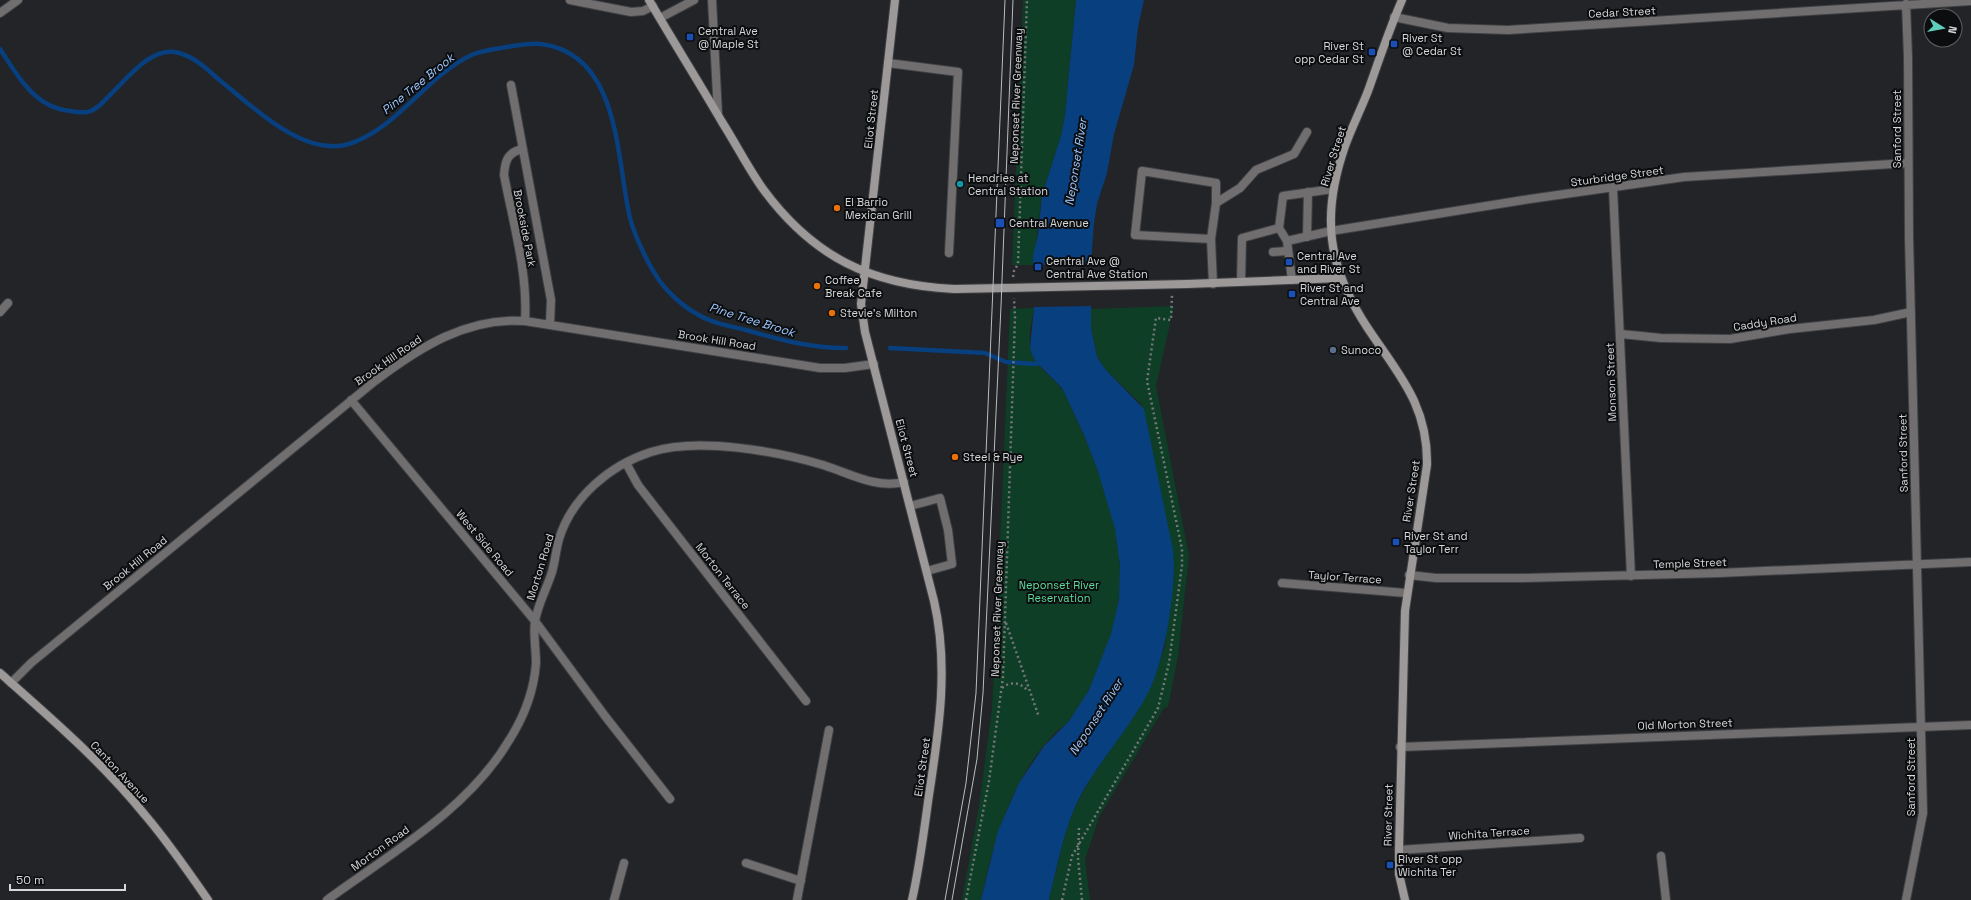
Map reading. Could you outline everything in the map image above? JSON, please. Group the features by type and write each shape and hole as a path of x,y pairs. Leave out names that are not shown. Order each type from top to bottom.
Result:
{"street":[{"path":"0,12 18,0"},
{"path":"570,0 631,12 643,11 651,3 762,188 778,208 798,228 833,256 864,273 890,280 941,288 1213,284 1340,278"},
{"path":"595,4 610,0"},
{"path":"660,18 694,0"},
{"path":"712,0 718,114"},
{"name":"Eliot Street","path":"895,0 861,296 862,314 927,571 940,630 942,695 939,729 912,900"},
{"name":"River Street","path":"1402,0 1394,17 1368,91 1345,146 1333,189 1331,231 1333,254 1340,278 1355,308 1411,393 1423,426 1426,444 1427,465 1406,593 1403,646 1400,747 1399,874 1404,900"},
{"name":"Cedar Street","path":"1394,17 1448,28 1508,30 1971,1"},
{"name":"Sanford Street","path":"1906,4 1911,312 1923,813 1906,900"},
{"path":"888,63 958,72 949,253"},
{"name":"Brookside Park","path":"511,85 551,300 550,324"},
{"path":"1216,203 1240,188 1256,170 1294,154 1307,132"},
{"name":"Brookside Park","path":"523,149 512,152 508,156 504,175 524,282 526,303 525,321"},
{"name":"Sturbridge Street","path":"1287,241 1331,231 1530,199 1684,177 1908,163"},
{"path":"1211,239 1135,234 1142,171 1216,183 1216,203 1211,239 1213,284"},
{"name":"Monson Street","path":"1613,188 1621,334 1631,576"},
{"path":"1292,280 1287,252 1287,241 1279,228 1283,196 1333,189"},
{"path":"1306,237 1308,192"},
{"path":"1242,282 1247,253 1242,238 1279,228"},
{"path":"1273,252 1287,252"},
{"path":"0,312 8,303"},
{"name":"Caddy Road","path":"1621,334 1661,338 1730,339 1790,329 1874,320 1911,312"},
{"name":"Brook Hill Road","path":"11,683 31,663 351,400 406,358 444,336 466,328 491,322 525,321 812,367 844,368 874,364"},
{"name":"West Side Road","path":"351,400 535,621 609,721 670,799"},
{"name":"Morton Road","path":"327,900 440,818 469,791 499,756 515,731 533,685 536,662 535,621 552,572 559,540 568,519 588,490 606,475 626,463 662,449 688,447 762,451 796,458 878,483 894,484 904,482"},
{"name":"Morton Terrace","path":"626,463 638,485 806,701"},
{"path":"910,506 940,498 948,530 952,564 927,571"},
{"name":"Temple Street","path":"1409,575 1436,578 1631,576 1971,562"},
{"name":"Taylor Terrace","path":"1282,583 1406,593"},
{"name":"Canton Avenue","path":"0,673 76,741 123,790 160,834 208,900"},
{"name":"Old Morton Street","path":"1400,747 1971,725"},
{"path":"797,900 802,881 829,730"},
{"name":"Wichita Terrace","path":"1399,850 1580,838"},
{"path":"1661,856 1666,900"},
{"path":"614,900 624,863"},
{"path":"746,863 802,881"}],"path":[{"name":"Neponset River Greenway","path":"1018,264 1027,0"},
{"path":"1062,900 1068,865 1078,844 1158,708 1170,663 1182,565 1182,549 1147,381 1156,318 1171,320 1172,285"},
{"name":"Neponset River Greenway","path":"966,900 989,781 1002,688 1015,317"},
{"path":"1005,621 1039,717"},
{"path":"1002,688 1006,685 1016,683 1026,688 1030,693"},
{"path":"1079,828 1078,844 1082,900"}],"green space":[{"path":"1023,0 1076,0 1065,115 1061,136 1042,195 1033,265 1012,265"},
{"path":"1174,306 1156,386 1189,556 1178,656 1168,707 1164,708 1099,817 1085,860 1090,900 1049,900 1066,830 1076,805 1092,776 1126,728 1152,684 1165,646 1173,550 1141,404 1105,369 1097,357 1091,328 1090,309"},
{"name":"Neponset River Reservation","path":"1034,308 1030,328 1030,342 1033,356 1036,362 1060,386 1066,396 1104,487 1111,511 1119,559 1119,600 1116,618 1105,654 1089,689 1069,721 1054,734 1036,756 1012,797 999,830 981,900 962,900 979,806 992,709 1010,309"}],"water":[{"name":"Neponset River","path":"1076,0 1144,0 1138,27 1134,65 1114,134 1107,173 1097,204 1091,263 1091,328 1097,357 1105,369 1144,409 1173,550 1174,566 1171,603 1164,644 1153,681 1140,708 1089,780 1082,793 1066,832 1049,900 981,900 998,831 1019,783 1044,746 1069,721 1089,690 1111,634 1119,600 1120,565 1115,529 1098,471 1084,435 1066,396 1061,387 1036,362 1030,348 1034,308 1033,255 1038,235 1042,195 1061,136 1065,115"}],"pier":[{"path":"1093,264 1092,306 1032,307 1031,265"}],"waterway":[{"name":"Pine Tree Brook","path":"0,49 15,73 38,98 58,109 81,112 87,112 99,106 140,65 149,59 159,54 169,52 179,53 200,63 246,102 278,126 296,136 314,143 332,146 349,144 367,136 383,126 442,74 457,63 474,54 490,50 533,44 541,44 567,52 587,67 601,88 610,113 617,140 625,194 632,225 642,250 659,280 667,290 687,308 715,322 796,343 820,347 846,348"},
{"name":"Pine Tree Brook","path":"890,348 985,353 1006,362 1035,364 1042,362"}],"tram line":[{"path":"945,900 966,783 976,693 1005,0"},
{"path":"952,900 977,759 983,693 1001,306 1013,0"}],"place":[{"name":"Central Ave @ Maple St","path":"690,37"},
{"name":"River St @ Cedar St","path":"1394,44"},
{"name":"River St opp Cedar St","path":"1372,52"},
{"name":"Hendries at Central Station","path":"960,184"},
{"name":"El Barrio Mexican Grill","path":"837,208"},
{"name":"Central Avenue","path":"1000,223"},
{"name":"Central Ave and River St","path":"1289,262"},
{"name":"Central Ave @ Central Ave Station","path":"1038,267"},
{"name":"Coffee Break Cafe","path":"817,286"},
{"name":"River St and Central Ave","path":"1292,294"},
{"name":"Stevie's Milton","path":"832,313"},
{"name":"Sunoco","path":"1333,350"},
{"name":"Steel & Rye","path":"955,457"},
{"name":"River St and Taylor Terr","path":"1396,542"},
{"name":"River St opp Wichita Ter","path":"1390,865"}]}
